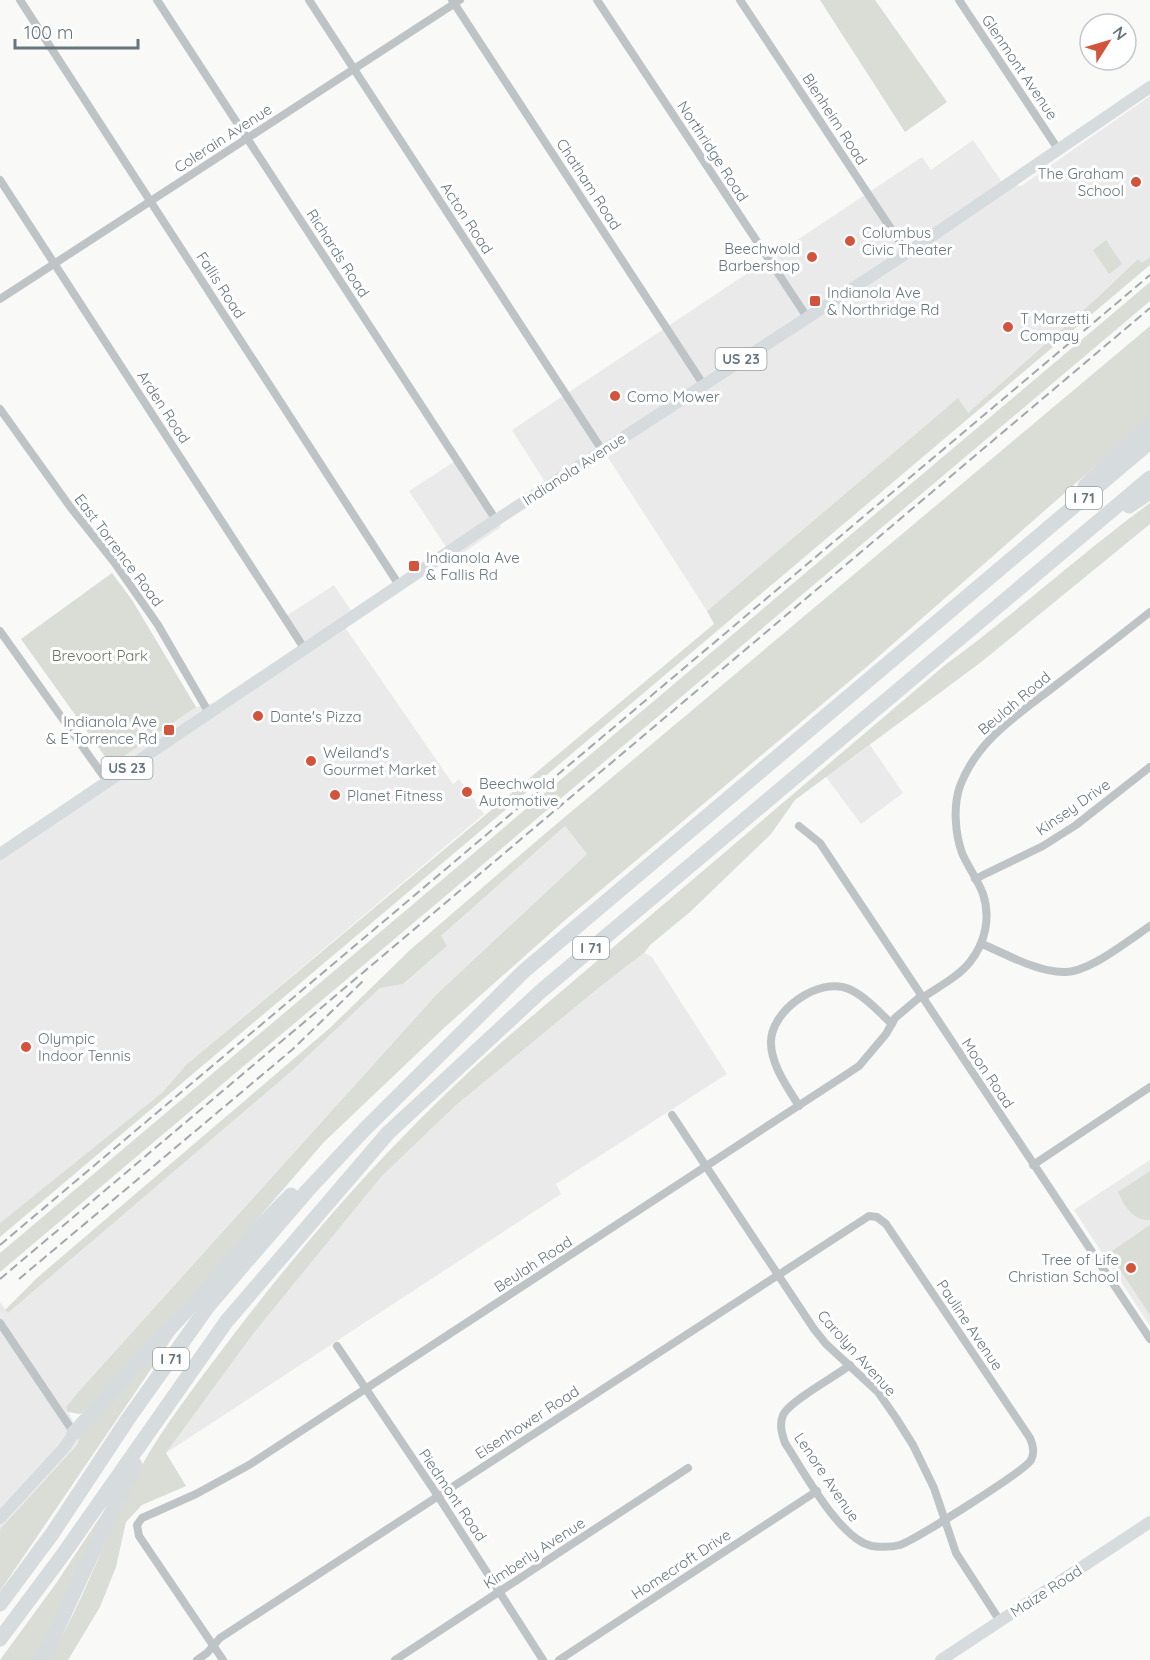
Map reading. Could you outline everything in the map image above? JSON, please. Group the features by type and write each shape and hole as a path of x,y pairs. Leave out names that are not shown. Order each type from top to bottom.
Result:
{"highway":[{"path":"1018,554 1096,474 1150,424"},
{"name":"I 71","path":"0,1604 52,1534 128,1419 209,1305 306,1191 364,1130 524,971 1150,442"},
{"name":"I 71","path":"0,1639 226,1322 388,1133 549,984 1150,478"},
{"path":"1064,549 1150,492"},
{"path":"74,1433 259,1228 334,1151 364,1130"},
{"path":"40,1660 48,1648 111,1511 171,1400"}],"main road":[{"name":"Indianola Avenue","path":"0,854 496,520 907,253 1150,87"},
{"path":"0,1518 64,1448 74,1433"},
{"name":"Maize Road","path":"942,1660 1150,1522"}],"street":[{"name":"Fallis Road","path":"20,0 399,585"},
{"name":"Richards Road","path":"157,0 496,520"},
{"name":"Acton Road","path":"309,0 602,450"},
{"name":"Northridge Road","path":"597,0 807,317"},
{"name":"Blenheim Road","path":"740,0 907,253"},
{"name":"Glenmont Avenue","path":"959,0 1058,149"},
{"name":"Colerain Avenue","path":"0,299 455,1"},
{"name":"Chatham Road","path":"455,1 703,384"},
{"name":"Arden Road","path":"0,180 304,648"},
{"name":"East Torrence Road","path":"0,409 70,508 114,562 158,625 209,713"},
{"name":"Beulah Road","path":"213,1646 139,1536 137,1525 142,1518 196,1494 249,1465 859,1066 886,1034 895,1018 959,973 982,944 986,927 983,894 963,855 958,838 956,805 959,788 981,749 1004,725 1150,612"},
{"path":"0,631 107,781"},
{"name":"Kinsey Drive","path":"975,879 1043,846 1067,831 1150,767"},
{"name":"Moon Road","path":"799,826 820,843 1150,1339"},
{"path":"982,944 1036,967 1066,972 1095,963 1150,926"},
{"path":"799,1106 773,1058 770,1042 774,1026 783,1013 804,995 829,985 848,988 892,1024"},
{"path":"1033,1165 1150,1088"},
{"name":"Carolyn Avenue","path":"672,1115 814,1329 826,1344 878,1392 913,1445 934,1488 956,1553 1000,1621"},
{"name":"Eisenhower Road","path":"197,1660 207,1653 220,1638 862,1220 869,1216 877,1217"},
{"name":"Pauline Avenue","path":"877,1217 893,1234 1030,1438 1033,1451"},
{"path":"0,1323 74,1433"},
{"name":"Piedmont Road","path":"337,1346 438,1496 543,1660"},
{"name":"Lenore Avenue","path":"850,1365 792,1404 783,1415 780,1429 785,1443 839,1524 854,1538 872,1546 897,1546 921,1535 1025,1466 1031,1460 1033,1451"},
{"name":"Kimberly Avenue","path":"395,1660 688,1468"},
{"name":"Homecroft Drive","path":"559,1660 817,1491"},
{"path":"213,1646 223,1660"}],"shaded area":[{"path":"1150,96 1150,257 1142,264 1138,259 968,414 957,399 707,611 607,456 552,493 512,430 922,157 931,170 973,140 1004,185 1021,186"},
{"path":"457,460 501,527 454,559 409,491"},
{"path":"334,585 353,614 306,646 286,616"},
{"path":"342,623 453,784 459,779 484,814 186,1065 164,1092 0,1223 0,855 118,775 111,765 196,707 230,699"},
{"path":"870,745 903,793 861,824 826,777"},
{"path":"565,826 587,854 437,994 80,1390 66,1407 80,1436 77,1445 0,1529 0,1302 8,1313 293,1070 380,988 403,984 447,946 440,937"},
{"path":"644,953 652,957 727,1074 556,1184 561,1194 166,1453 253,1334 381,1177 455,1106"},
{"name":"Tree of Life Christian School","path":"1150,1160 1150,1326 1074,1210"}],"green space":[{"path":"820,0 875,0 947,102 905,132"},
{"path":"1106,240 1122,264 1109,274 1093,250"},
{"path":"1150,257 1150,265 0,1237 0,1223 163,1092 186,1065 714,624 707,611 958,398 968,413 1138,259 1142,263"},
{"path":"1150,282 1150,301 0,1272 0,1253"},
{"path":"1150,326 1150,418 870,664 564,921 445,1027 324,1142 213,1271 85,1411 80,1414 68,1412 66,1407 80,1390 437,994 587,854 565,826 441,936 447,946 403,984 380,988 293,1070 8,1313 5,1310 38,1277 331,1027 410,950 547,832"},
{"path":"1150,503 1150,524 980,663 795,800 771,834 690,912 650,945 644,953 455,1106 381,1177 253,1334 166,1453 186,1486 142,1505 126,1522 116,1567 100,1607 68,1660 48,1660 76,1608 137,1474 161,1434 262,1298 394,1145 504,1040 945,665"},
{"name":"Brevoort Park","path":"112,573 132,600 196,707 111,765 21,639"},
{"path":"1150,1171 1150,1220 1144,1220 1130,1212 1118,1192"},
{"path":"1150,1225 1150,1315 1109,1253"},
{"path":"177,1331 0,1591 0,1529 77,1445 80,1436"},
{"path":"106,1508 35,1660 0,1660 57,1582"}],"railway":[{"path":"0,1245 1150,275"},
{"path":"0,1279 1150,308"},
{"path":"19,1279 293,1049 363,981"}],"place":[{"name":"The Graham School","path":"1136,182"},
{"name":"Columbus Civic Theater","path":"850,241"},
{"name":"Beechwold Barbershop","path":"812,257"},
{"name":"Indianola Ave & Northridge Rd","path":"815,301"},
{"name":"T Marzetti Compay","path":"1008,327"},
{"name":"Como Mower","path":"615,396"},
{"name":"Indianola Ave & Fallis Rd","path":"414,566"},
{"name":"Dante's Pizza","path":"258,716"},
{"name":"Indianola Ave & E Torrence Rd","path":"169,730"},
{"name":"Weiland's Gourmet Market","path":"311,761"},
{"name":"Beechwold Automotive","path":"467,792"},
{"name":"Planet Fitness","path":"335,795"},
{"name":"Olympic Indoor Tennis","path":"26,1047"},
{"name":"Tree of Life Christian School","path":"1131,1268"}]}
